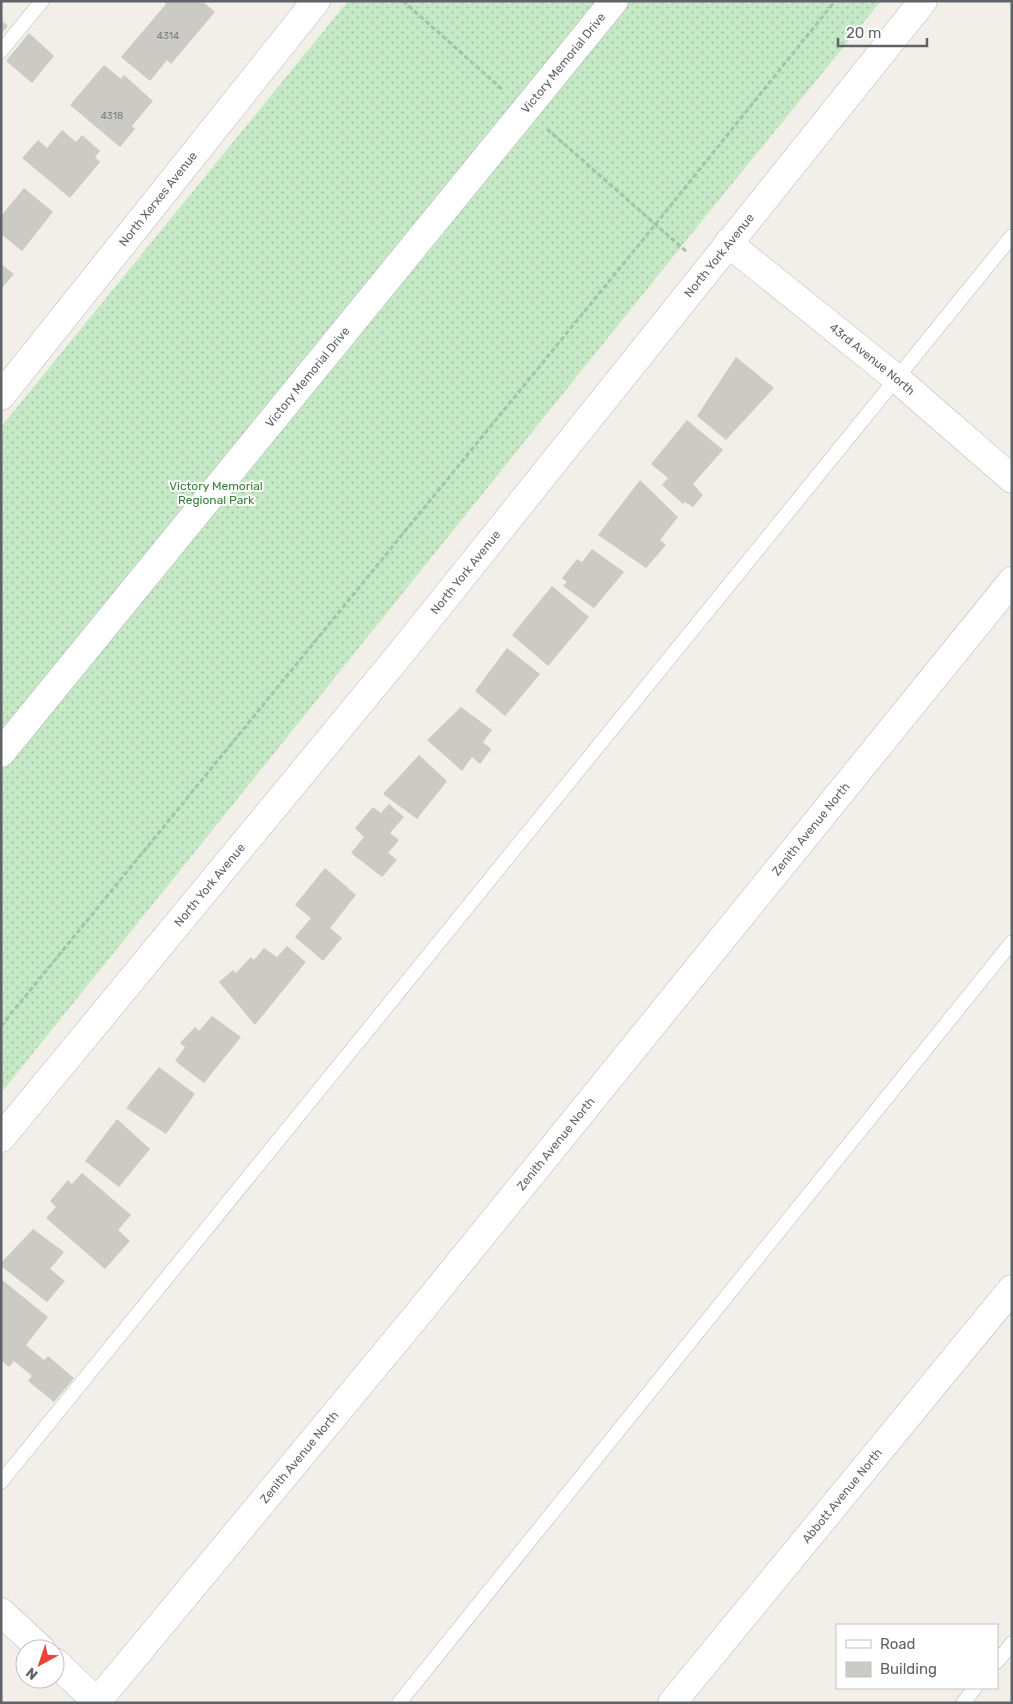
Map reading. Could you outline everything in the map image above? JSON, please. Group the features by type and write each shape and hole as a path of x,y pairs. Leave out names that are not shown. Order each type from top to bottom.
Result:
{"street":[{"name":"North Xerxes Avenue","path":"1,396 316,1"},
{"name":"Victory Memorial Drive","path":"1,753 614,1"},
{"name":"North York Avenue","path":"1,1138 401,653 923,1"},
{"name":"43rd Avenue North","path":"728,243 896,378 1012,479"},
{"name":"Zenith Avenue North","path":"97,1702 418,1314 1012,581"},
{"name":"Abbott Avenue North","path":"672,1703 1012,1289"},
{"path":"1,1612 30,1639"},
{"path":"65,1672 97,1702"}],"lane":[{"path":"1,52 42,1"},
{"path":"1,1482 1012,236"},
{"path":"399,1703 1012,942"},
{"path":"998,1661 1012,1643"},
{"path":"963,1703 974,1689"}],"path":[{"path":"404,1 708,271"},
{"path":"1,1026 655,225 835,1"}],"green space":[{"name":"Victory Memorial Regional Park","path":"348,1 881,1 709,212 1,1093 1,427"}],"building":[{"path":"163,1 202,1 215,12 171,64 167,60 150,81 121,57 166,4"},
{"path":"1,20 8,26 1,34"},
{"path":"29,33 54,56 32,83 6,61"},
{"path":"104,65 121,79 124,75 153,101 132,126 135,129 120,147 70,105"},
{"path":"62,130 76,142 82,135 100,151 95,157 100,162 70,198 22,158 38,140 47,148"},
{"path":"24,188 53,212 22,251 1,234 1,216"},
{"path":"1,264 14,274 1,289"},
{"path":"736,357 774,388 726,440 697,416"},
{"path":"687,420 723,450 693,484 703,495 693,507 685,502 683,504 662,485 668,478 651,464"},
{"path":"640,480 678,517 660,540 666,545 646,568 598,535"},
{"path":"592,549 624,572 594,608 563,586 567,582 562,578 577,559 582,562"},
{"path":"552,586 589,617 548,666 512,635"},
{"path":"507,648 540,674 505,716 475,691"},
{"path":"461,707 492,730 483,742 491,749 480,764 472,757 462,771 427,740"},
{"path":"419,755 447,781 417,819 383,794"},
{"path":"389,804 404,817 390,833 399,840 388,853 397,860 382,877 351,853 364,837 355,828 373,807 381,813"},
{"path":"325,868 356,895 330,928 342,938 323,961 295,937 311,918 295,905"},
{"path":"287,946 306,962 255,1025 219,982 233,970 236,973 251,957 254,960 264,948 277,957"},
{"path":"212,1016 241,1037 204,1083 175,1061 185,1047 180,1043 195,1027 199,1031"},
{"path":"159,1067 195,1094 166,1134 126,1108"},
{"path":"117,1119 150,1149 119,1187 85,1161"},
{"path":"82,1173 131,1215 118,1230 130,1241 105,1269 46,1218 56,1207 50,1201 68,1180 72,1184"},
{"path":"33,1229 64,1252 50,1269 65,1281 47,1302 1,1266 1,1263"},
{"path":"1,1279 48,1317 26,1345 44,1360 48,1356 74,1378 54,1402 28,1381 32,1376 14,1361 9,1367 1,1360"}]}
